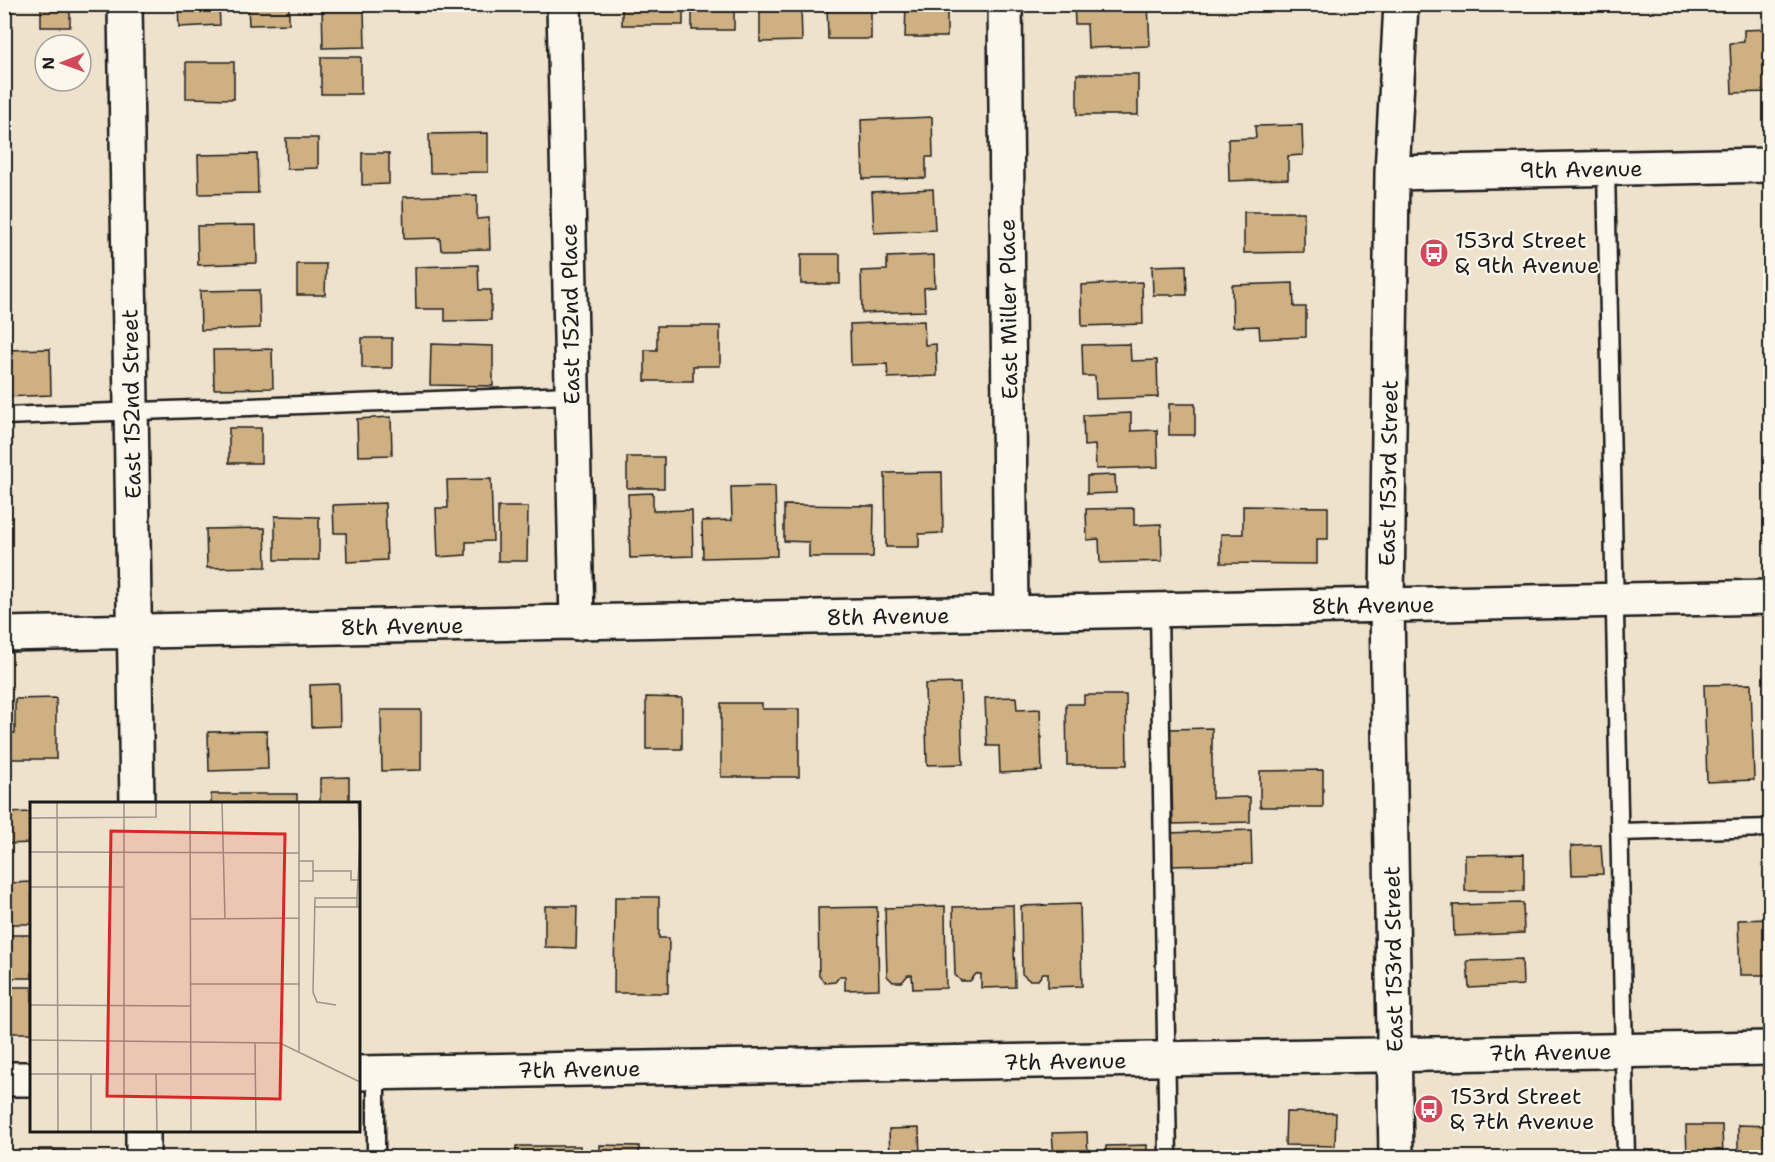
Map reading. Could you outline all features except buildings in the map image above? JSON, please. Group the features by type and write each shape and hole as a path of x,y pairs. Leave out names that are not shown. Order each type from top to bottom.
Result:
{"street":[{"name":"East 152nd Street","path":"125,4 137,802"},
{"name":"East 152nd Place","path":"564,4 577,622"},
{"name":"East Miller Place","path":"1005,4 1011,613"},
{"name":"East 153rd Street","path":"1396,1158 1387,605 1392,173 1401,4"},
{"name":"9th Avenue","path":"1392,173 1770,165"},
{"name":"8th Avenue","path":"4,634 1770,597"},
{"name":"7th Avenue","path":"367,1073 1770,1048"},
{"path":"4,1079 30,1079"},
{"path":"143,1132 143,1158"}],"lane":[{"path":"1606,169 1626,1158"},
{"path":"4,416 572,394"},
{"path":"1159,610 1168,1158"},
{"path":"1619,832 1770,828"},
{"path":"367,1073 376,1158"}],"place":[{"name":"153rd Street & 9th Avenue","path":"1434,253"},
{"name":"153rd Street & 7th Avenue","path":"1429,1109"}]}
